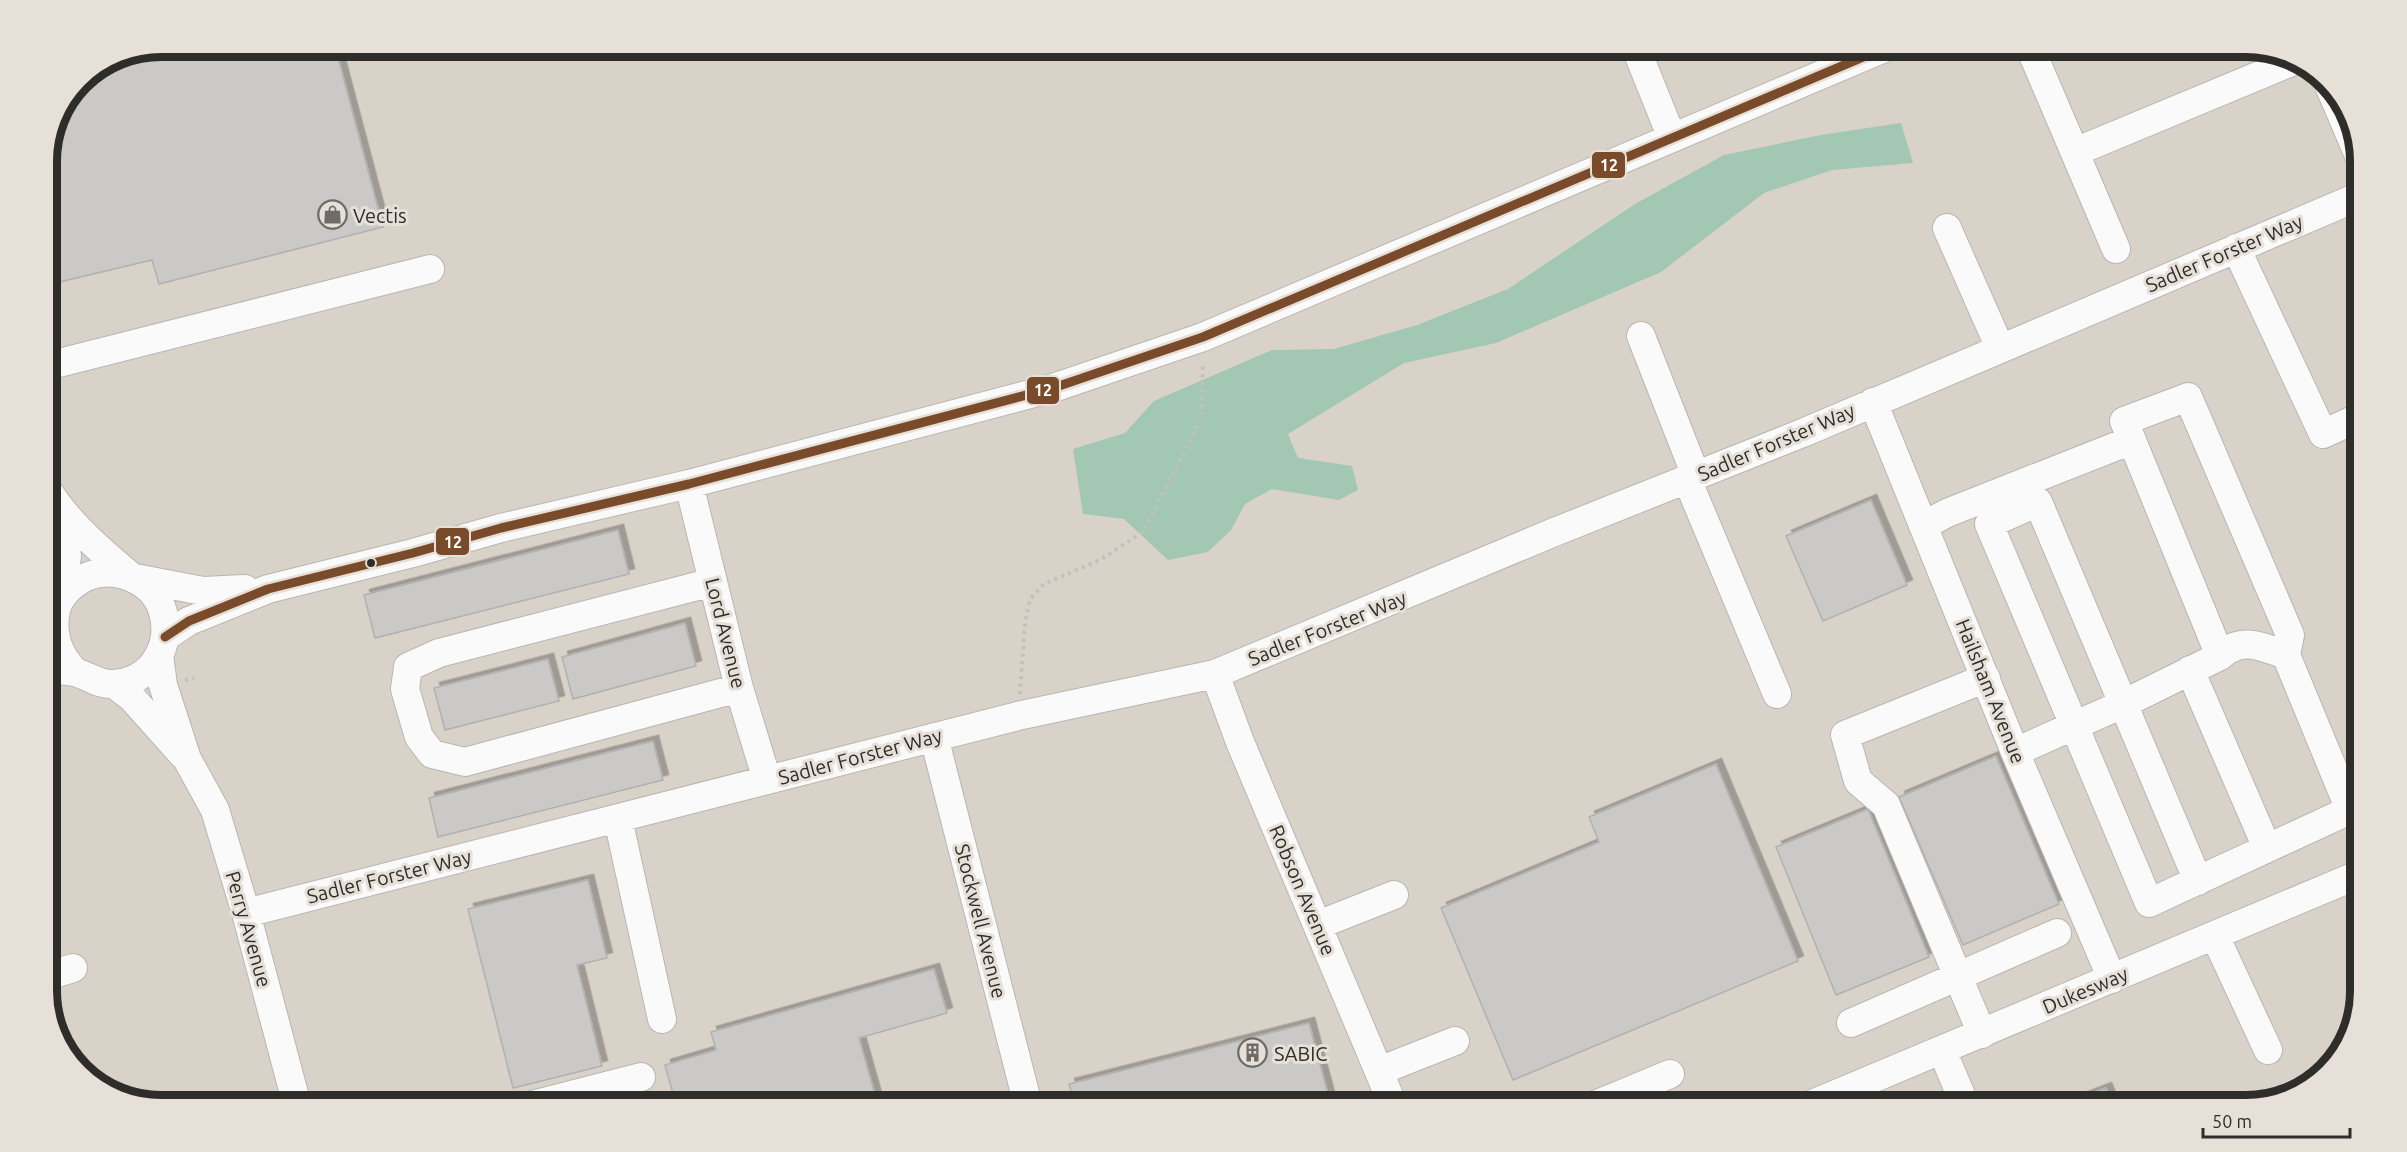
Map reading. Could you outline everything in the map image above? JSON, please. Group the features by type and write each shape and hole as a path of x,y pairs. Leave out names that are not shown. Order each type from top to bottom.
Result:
{"street":[{"path":"1639,57 1672,138"},
{"path":"57,671 75,672 91,680 114,684 135,679 150,670 162,646 198,616 268,589 413,553 501,528 689,484 1053,388 1203,337 1863,57"},
{"path":"2034,57 2116,249"},
{"path":"2075,152 2285,65"},
{"name":"Sadler Forster Way","path":"246,913 1022,715 1215,674 1872,402 2350,200"},
{"path":"1947,228 2000,348"},
{"path":"2236,248 2324,434 2350,422"},
{"path":"57,363 430,269"},
{"path":"1641,336 1692,477 1777,694"},
{"path":"2198,881 2038,501 1989,524 2149,903 2198,881 2350,810 2286,655 2290,635 2188,397 2124,421 2220,656"},
{"name":"Hailsham Avenue","path":"1872,402 2015,752 2112,980"},
{"path":"1923,526 1947,513 2132,440"},
{"name":"Lord Avenue","path":"689,484 739,688 767,780"},
{"path":"57,502 97,547 153,595 161,607 162,646"},
{"path":"57,518 67,556 57,598"},
{"path":"57,606 78,581 90,575 111,573 203,591 231,588 268,589"},
{"path":"713,582 440,653 408,667 405,689 419,737 432,754 465,762 739,688"},
{"path":"2015,752 2123,704 2220,656 2230,646 2240,644 2261,646 2286,655"},
{"path":"57,645 58,650 75,672"},
{"name":"Perry Avenue","path":"162,646 163,685 187,759 215,810 246,913 294,1095"},
{"path":"2190,670 2267,849"},
{"name":"Robson Avenue","path":"1215,674 1240,742 1389,1095"},
{"path":"1982,1034 1886,805 1858,781 1845,735 1986,678"},
{"name":"Perry Avenue","path":"114,684 132,698 187,759"},
{"name":"Stockwell Avenue","path":"934,737 1026,1095"},
{"path":"618,819 662,1019"},
{"name":"Dukesway","path":"1836,1095 2350,878"},
{"path":"1318,926 1394,895"},
{"path":"1851,1023 2057,933"},
{"path":"2215,936 2268,1050"},
{"path":"1379,1071 1455,1041"},
{"path":"1942,1050 1960,1095"},
{"path":"1626,1095 1670,1074"},
{"path":"573,1095 641,1077"}],"path":[{"path":"1022,715 1019,710 1024,622 1030,599 1044,584 1100,560 1143,532 1202,417 1203,337"}],"shaded area":[{"path":"161,57 2246,57 2266,59 2286,65 2309,78 2329,98 2342,121 2350,154 2350,991 2348,1011 2342,1031 2329,1054 2304,1078 2280,1089 2246,1095 161,1095 141,1093 121,1087 103,1078 74,1049 63,1025 57,998 57,154 65,121 74,103 87,87 103,74 141,59"}],"green space":[{"path":"1901,123 1913,163 1832,170 1764,193 1661,272 1496,343 1404,363 1288,434 1298,458 1352,466 1358,490 1339,500 1272,489 1245,504 1231,530 1208,552 1168,560 1124,519 1083,514 1073,449 1125,433 1154,401 1272,350 1334,349 1417,325 1508,289 1635,204 1724,155 1821,135"}],"building":[{"path":"338,57 383,227 159,284 152,260 57,283 57,154 65,121 74,103 87,87 103,74 141,59"},
{"path":"1871,500 1907,585 1823,621 1786,536"},
{"path":"618,530 629,574 375,638 364,595"},
{"path":"685,623 696,666 573,699 562,657"},
{"path":"548,659 559,701 445,730 434,688"},
{"path":"653,741 663,780 438,837 429,798"},
{"path":"1996,756 2059,904 1963,945 1899,797"},
{"path":"1716,764 1798,961 1513,1080 1441,908 1599,842 1589,817"},
{"path":"1868,809 1929,957 1836,995 1776,847"},
{"path":"588,880 607,958 577,965 602,1066 513,1088 468,909"},
{"path":"934,969 947,1013 859,1038 875,1095 673,1095 665,1065 716,1050 711,1032"},
{"name":"SABIC","path":"1309,1023 1328,1095 1072,1095 1069,1084"},
{"path":"2106,1088 2109,1095 2088,1095"}],"transit line":[{"name":"12","path":"165,637 189,621 268,589 413,553 501,528 689,484 1053,388 1203,337 1863,57"}],"place":[{"name":"Vectis","path":"332,215"},
{"name":"SABIC","path":"1253,1053"}]}
